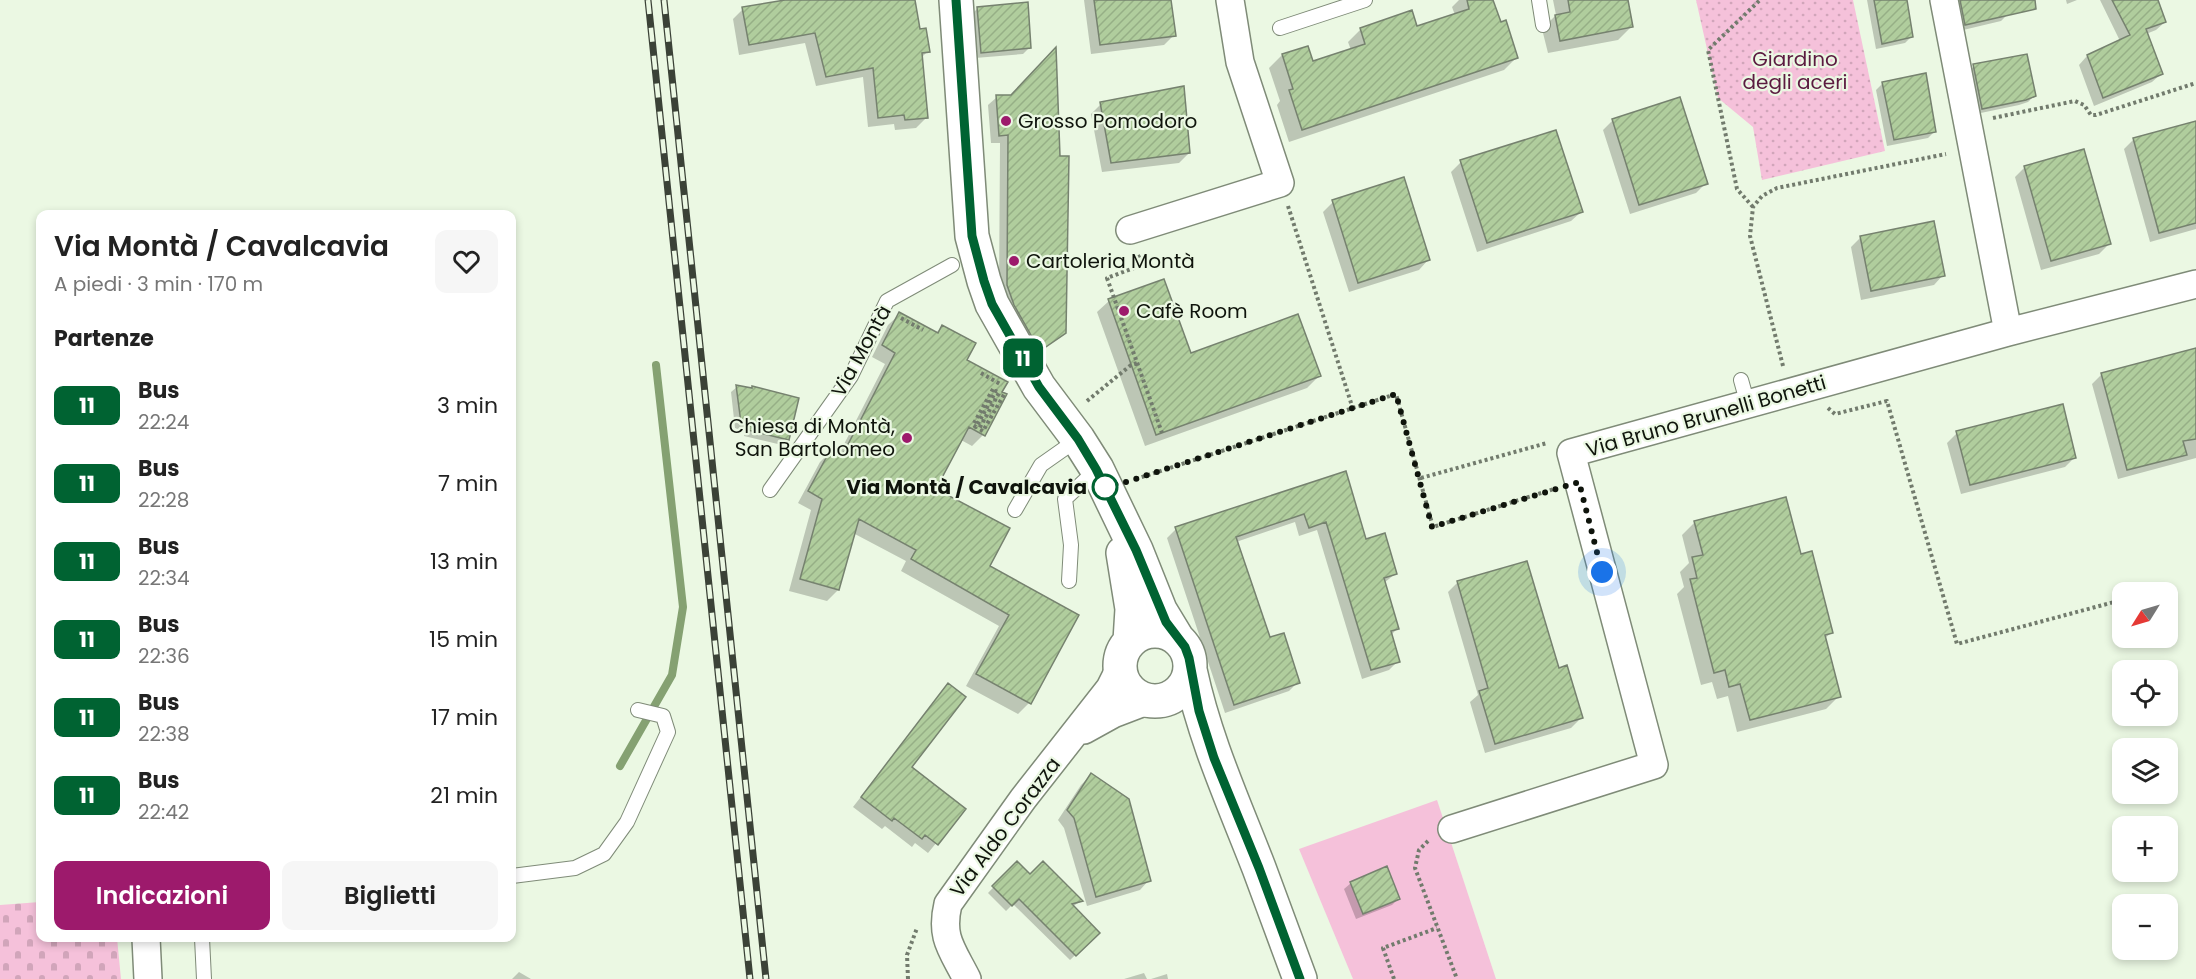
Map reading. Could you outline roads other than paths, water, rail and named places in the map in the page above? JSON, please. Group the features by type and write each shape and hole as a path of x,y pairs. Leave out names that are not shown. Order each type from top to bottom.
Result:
{"main road":[{"path":"956,0 972,236 992,304 1039,387 1078,439 1096,469 1121,496 1136,550 1163,616 1185,647 1199,711 1214,758 1259,868 1300,979"},
{"path":"1121,496 1132,609 1125,655 1128,689 1176,714 1214,758"},
{"path":"1125,655 1138,635 1158,631 1177,638"},
{"path":"1153,701 1171,698 1180,691 1187,681 1190,670"}],"street":[{"path":"1130,230 1280,183 1240,62 1230,0"},
{"path":"1944,0 2007,332"},
{"name":"Via Bruno Brunelli Bonetti","path":"1452,829 1654,765 1571,453 1744,392 2007,332 2196,284"},
{"name":"Via Aldo Corazza","path":"967,979 933,920 948,904 1023,800 1110,688 1125,655"},
{"name":"Via Aldo Corazza","path":"1075,735 1113,714 1153,701"},
{"path":"146,942 148,979"}],"lane":[{"path":"1280,28 1365,0"},
{"path":"1539,0 1544,25"},
{"name":"Via Montà","path":"770,490 851,376 887,301 952,265"},
{"path":"1015,510 1041,465 1078,439"},
{"path":"1069,581 1071,545 1065,499 1096,469"},
{"path":"516,875 575,868 604,854 627,822 668,732 663,716 638,710"},
{"path":"202,942 204,979"}],"waterway":[{"path":"620,766 672,675 683,607 656,365"}],"railway":[{"path":"648,0 750,979"},
{"path":"664,0 766,979"}],"place":[{"name":"Grosso Pomodoro","path":"1006,121"},
{"name":"Cartoleria Montà","path":"1014,261"},
{"name":"Cafè Room","path":"1124,311"},
{"name":"Chiesa di Montà, San Bartolomeo","path":"907,438"},
{"name":"Via Montà / Cavalcavia","path":"1105,487"}],"park label":[{"name":"Giardino degli aceri","path":"1795,70"}]}
